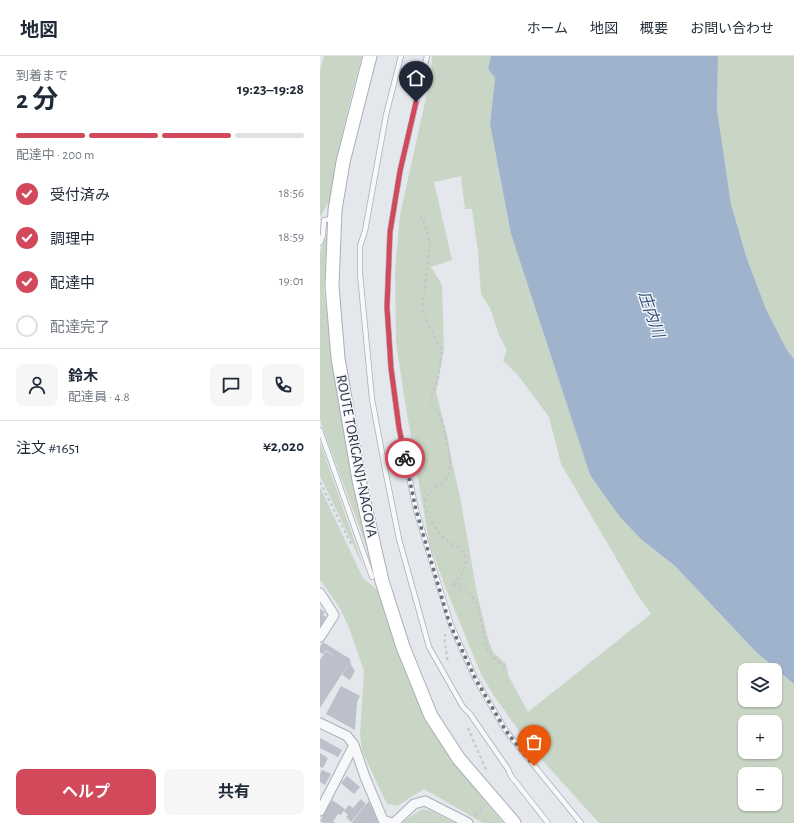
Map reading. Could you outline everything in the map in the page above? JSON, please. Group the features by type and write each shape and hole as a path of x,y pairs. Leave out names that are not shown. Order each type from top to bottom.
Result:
{"main road":[{"name":"ROUTE TORIGANJI-NAGOYA","path":"370,56 343,162 335,218 332,286 338,358 359,480 382,581 403,647 431,716 459,759 514,823"}],"street":[{"path":"320,593 334,615 320,637"},
{"path":"320,723 347,736 354,745 365,777 383,820 393,823 414,804 425,801 467,822"},
{"path":"320,811 354,745"}],"lane":[{"path":"401,56 386,115 366,231 360,246 360,274 372,399 385,469 399,539 429,647 463,707 470,714 508,769 511,776 548,823"},
{"path":"427,56 400,171 390,232 387,307 391,368 399,428 416,510 451,626 475,678 506,731 581,823"},
{"path":"320,243 323,234 324,220 335,218"},
{"path":"320,430 372,576"}],"path":[{"path":"421,215 427,229 430,243 428,273 422,312 442,351 438,378 430,401 440,416 445,435 450,471 447,478 441,485 428,494 425,501 425,506 441,535 464,553 466,562 460,578 456,582 439,588"},
{"path":"450,585 457,585 471,594 478,606 486,647 493,657 507,670"},
{"path":"467,822 494,800"}],"green space":[{"path":"324,56 362,56 336,162 330,200 320,217 320,71"},
{"path":"432,56 491,56 488,69 495,78 490,124 511,234 590,475 642,540 675,566 756,652 769,663 738,663 738,707 782,707 782,674 794,684 794,823 599,823 532,749 494,696 481,674 444,584 429,542 396,342 395,270 400,215 431,75","holes":["461,176 465,209 472,209 478,252 481,294 490,308 499,335 507,350 503,361 517,374 549,417 561,464 637,594 651,614 528,712 508,675 506,664 493,652 488,639 477,593 460,497 447,435 436,392 444,350 442,285 431,267 452,260 434,182"]},
{"path":"718,56 794,56 794,359 787,350 766,309 747,259 731,204 717,109"},
{"path":"327,234 324,291 332,354 359,509 373,565 320,420 320,252"},
{"path":"320,442 364,568 320,476"},
{"path":"320,487 363,578 380,592 446,750 503,823 483,823 424,789 397,806 387,804 362,751 360,734 364,671 348,625 338,605 320,580"},
{"path":"422,809 431,811 455,823 401,823"}],"water":[{"name":"庄内川","path":"491,56 718,56 717,109 731,204 747,259 766,309 787,350 794,359 794,684 782,674 782,663 769,663 756,652 675,566 642,540 620,517 590,475 511,234 490,124 495,78 488,69"}],"building":[{"path":"320,609 325,612 323,615 326,617 320,627"},
{"path":"323,642 350,659 351,665 355,671 350,680 342,675 349,663 320,708 320,660 326,651 335,657 326,650 323,654 320,652 320,647"},
{"path":"341,686 360,696 357,702 355,730 326,714"},
{"path":"320,738 342,750 338,757 320,748"},
{"path":"320,753 328,758 323,768 320,767"},
{"path":"322,770 331,774 325,785 320,782 320,774"},
{"path":"347,776 360,787 354,794 341,783"},
{"path":"361,799 366,804 351,822 346,817 348,815 344,811 349,805 353,808"},
{"path":"332,800 345,809 341,815 338,814 333,822 336,823 324,823 320,821"},
{"path":"369,801 379,823 353,823 352,822"}],"way so far":[{"path":"405,458 416,510 449,622 475,678 506,731 534,766"}],"route":[{"path":"405,458 399,428 391,368 387,307 390,232 400,171 416,102"}]}
